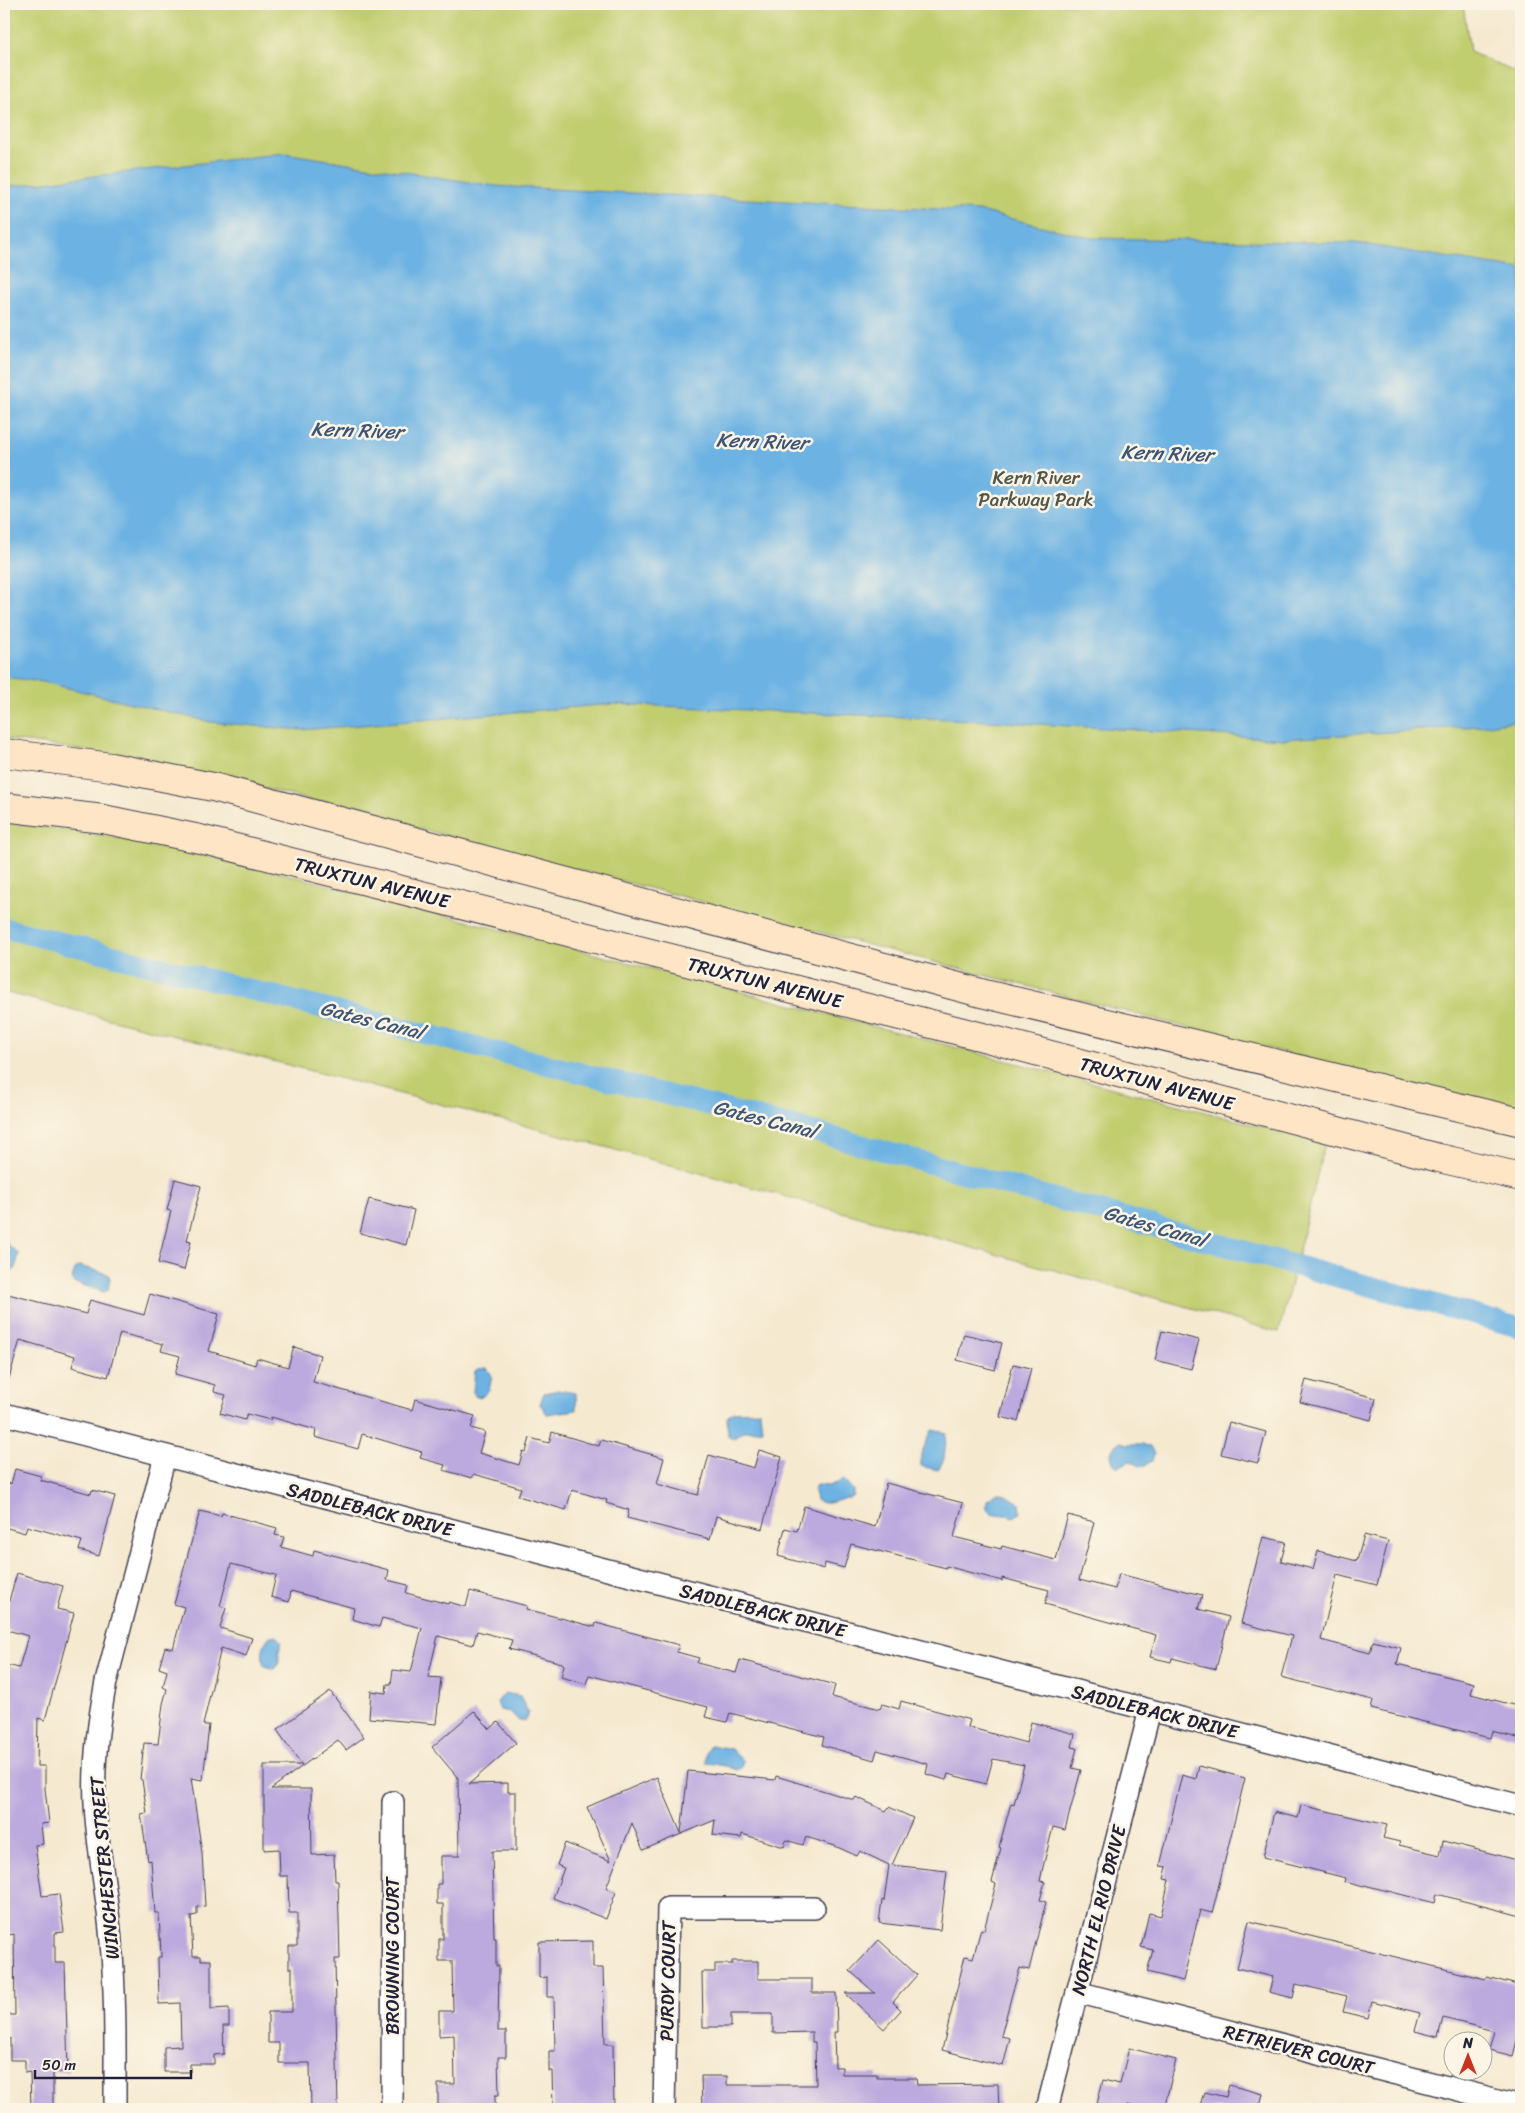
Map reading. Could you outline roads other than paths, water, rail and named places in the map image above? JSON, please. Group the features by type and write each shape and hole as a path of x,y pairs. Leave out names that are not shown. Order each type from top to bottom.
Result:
{"main road":[{"path":"4,753 111,767 212,787 985,994 1521,1122"},
{"name":"TRUXTUN AVENUE","path":"4,807 103,819 200,839 980,1036 1439,1158 1521,1177"}],"street":[{"name":"SADDLEBACK DRIVE","path":"4,1414 1521,1806"},
{"name":"WINCHESTER STREET","path":"115,2109 115,2014 111,1942 95,1804 94,1758 106,1682 165,1456"},
{"name":"NORTH EL RIO DRIVE","path":"1047,2109 1150,1710"},
{"name":"BROWNING COURT","path":"392,2109 393,1802"},
{"name":"PURDY COURT","path":"664,2109 668,1908 814,1908"},
{"name":"RETRIEVER COURT","path":"1077,1992 1521,2106"}],"water":[{"name":"Kern River","path":"284,153 495,186 979,211 1091,238 1356,243 1521,269 1521,720 1481,726 1284,739 970,720 613,704 302,730 210,722 43,682 4,677 4,187"},
{"path":"4,1238 8,1245 19,1254 15,1269 8,1273 4,1269"},
{"path":"79,1266 108,1274 110,1278 108,1290 104,1292 75,1283 72,1279 75,1269"},
{"path":"487,1368 492,1376 489,1390 483,1396 476,1397 473,1392 475,1371"},
{"path":"558,1390 576,1393 576,1410 547,1414 540,1404 544,1393"},
{"path":"760,1411 762,1429 744,1431 734,1438 728,1436 727,1417 733,1412"},
{"path":"932,1430 947,1433 944,1459 938,1470 921,1466 921,1454"},
{"path":"1121,1442 1143,1444 1151,1448 1154,1453 1152,1461 1141,1467 1130,1461 1116,1466 1113,1463 1111,1453 1114,1447"},
{"path":"844,1480 853,1490 853,1496 829,1503 816,1500 814,1491 816,1485 828,1486"},
{"path":"996,1493 1002,1493 1020,1503 1021,1513 1013,1517 994,1514 988,1510 987,1500"},
{"path":"270,1636 277,1636 282,1641 279,1651 279,1663 274,1669 264,1666 263,1658 263,1650"},
{"path":"505,1693 520,1696 528,1713 525,1721 519,1721 510,1712 500,1710 497,1702"},
{"path":"711,1745 731,1749 743,1761 741,1768 737,1770 707,1763 706,1753"}],"waterway":[{"name":"Gates Canal","path":"4,928 819,1133 1521,1328"}],"park label":[{"name":"Kern River Parkway Park","path":"1036,488"}]}
